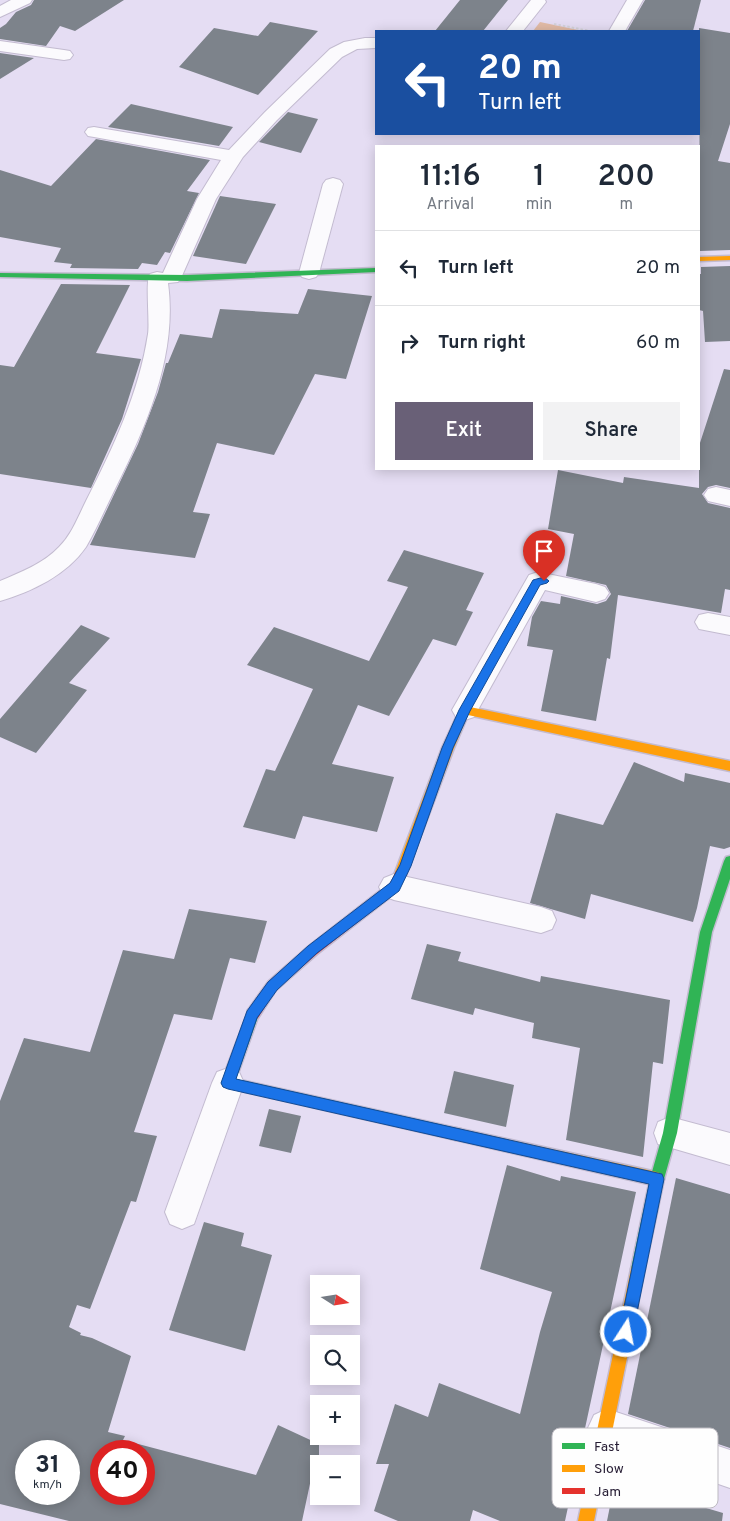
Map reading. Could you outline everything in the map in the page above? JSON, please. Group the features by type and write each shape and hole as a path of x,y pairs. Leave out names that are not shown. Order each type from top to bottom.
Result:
{"street":[{"path":"0,12 24,0"},
{"path":"618,30 635,0"},
{"path":"519,25 538,2"},
{"path":"0,592 34,577 57,563 70,552 80,536 116,466 153,367 164,278 234,157 270,117 336,53 348,45 365,42 375,43"},
{"path":"0,46 64,55"},
{"path":"94,132 234,157"},
{"path":"309,273 333,184"},
{"path":"700,259 730,258"},
{"path":"0,275 164,278 375,270"},
{"path":"182,1212 252,1016 272,986 313,950 394,887 405,866 448,748 465,710 538,581 596,593"},
{"path":"465,710 730,766"},
{"path":"606,1428 657,1179 670,1132 706,932 730,861"},
{"path":"394,887 541,920"},
{"path":"228,1083 657,1179"},
{"path":"670,1132 730,1149"},
{"path":"718,1464 730,1468"},
{"path":"586,1521 589,1508"}],"path":[{"path":"519,25 582,30"}],"shaded area":[{"path":"540,22 578,30 534,30"}],"building":[{"path":"34,0 124,0 75,31 60,26 46,46 0,39 0,28 16,12 31,5"},
{"path":"460,0 508,0 484,30 436,30"},
{"path":"645,0 701,0 693,30 628,30"},
{"path":"270,22 318,31 258,95 179,67 214,28 258,36"},
{"path":"699,28 730,33 730,124 718,161 730,163 730,250 700,251"},
{"path":"0,53 34,58 0,79"},
{"path":"131,104 233,127 219,146 108,127"},
{"path":"288,112 318,119 301,153 259,142"},
{"path":"96,139 210,160 187,191 199,193 170,253 165,252 157,265 142,263 138,269 70,268 72,264 54,262 61,248 0,237 0,170 51,186"},
{"path":"220,196 276,204 246,264 193,256"},
{"path":"730,266 730,341 705,342 703,311 700,310 701,267"},
{"path":"61,284 130,285 96,353 141,359 122,419 91,488 0,474 0,365 14,367"},
{"path":"308,289 372,296 346,379 315,374 274,455 217,443 193,512 210,514 195,558 90,545 138,444 158,392 166,363 168,363 180,334 212,338 220,309 298,314"},
{"path":"724,369 730,370 730,488 716,485 708,487 702,494 708,503 730,508 730,590 725,589 721,613 618,595 610,659 607,658 596,721 541,711 553,650 527,646 532,617 541,601 560,604 561,596 597,604 606,601 611,594 606,585 566,576 574,534 548,529 558,470 623,483 624,477 699,488 700,443"},
{"path":"404,550 484,573 466,610 473,612 456,646 433,639 389,716 358,705 332,764 394,777 377,832 303,816 295,839 243,827 266,769 275,771 313,689 247,665 274,627 369,661 408,587 387,581"},
{"path":"81,625 110,638 69,683 87,690 36,753 0,737 0,719"},
{"path":"634,762 684,782 685,773 730,783 730,847 724,849 710,846 693,922 591,894 585,919 530,903 556,813 603,825"},
{"path":"189,909 267,921 255,963 230,958 212,1020 174,1014 134,1132 157,1136 136,1202 131,1201 90,1309 77,1305 69,1327 81,1333 80,1335 92,1338 131,1356 108,1432 125,1436 123,1440 90,1440 90,1505 155,1505 155,1448 256,1475 278,1425 310,1440 310,1445 319,1445 319,1455 310,1455 310,1484 302,1521 69,1521 0,1504 0,1101 24,1038 90,1052 123,950 174,959"},
{"path":"427,944 461,952 458,961 540,982 541,976 670,1000 663,1064 653,1062 643,1157 566,1140 580,1048 532,1038 534,1023 475,1008 473,1015 411,999"},
{"path":"454,1071 514,1085 506,1127 444,1113"},
{"path":"269,1109 301,1116 291,1153 259,1146"},
{"path":"507,1165 560,1181 561,1176 636,1192 585,1428 552,1428 552,1508 568,1508 565,1521 500,1521 473,1510 470,1521 398,1521 374,1511 389,1464 376,1464 395,1404 428,1417 439,1383 520,1414 552,1292 480,1269"},
{"path":"676,1178 730,1194 730,1448 718,1444 718,1428 670,1428 628,1414"},
{"path":"204,1222 244,1233 241,1246 272,1255 245,1351 169,1330"},
{"path":"610,1508 706,1508 723,1513 722,1521 607,1521"}],"traffic: fast":[{"path":"0,275 187,278 375,270"},
{"path":"638,1269 657,1179 670,1133 706,932 730,861"},
{"path":"253,1014 228,1083 456,1134"}],"traffic: slow":[{"path":"700,259 730,258"},
{"path":"400,875 448,748 465,710 730,766"},
{"path":"456,1134 657,1179"},
{"path":"605,1428 638,1269"},
{"path":"586,1521 589,1508"}],"traffic: jam":[{"path":"253,1014 272,986 313,950 394,887 400,875"}],"route":[{"path":"544,581 540,580 537,582 465,710 448,748 405,866 394,887 313,950 272,986 252,1016 228,1083 657,1179 626,1332"}]}
